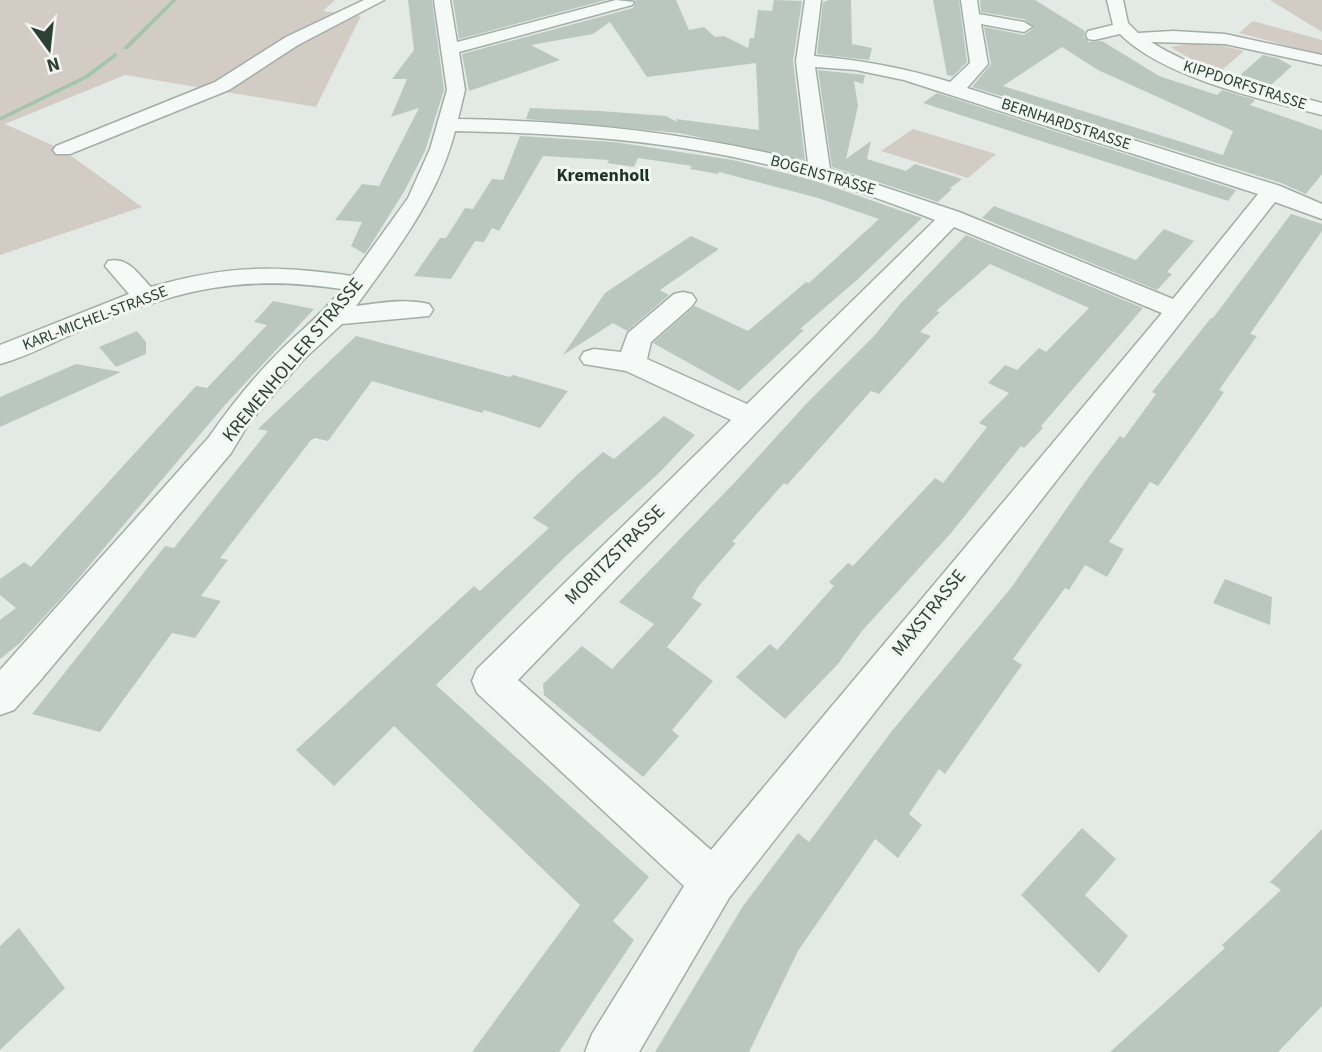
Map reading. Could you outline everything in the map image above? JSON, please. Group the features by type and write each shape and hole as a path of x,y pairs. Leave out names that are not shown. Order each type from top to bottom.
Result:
{"street":[{"path":"63,150 222,86 292,41 376,0"},
{"name":"KREMENHOLLER STRASSE","path":"0,697 220,445 239,416 294,353 335,316 393,239 419,198 448,125 456,90 442,0"},
{"path":"813,0 805,61 820,172"},
{"path":"954,88 965,81 979,64 969,0"},
{"path":"1115,0 1129,33"},
{"path":"450,49 626,2"},
{"path":"973,18 1024,27"},
{"path":"1094,35 1129,33 1225,39 1322,60"},
{"name":"KIPPDORFSTRASSE","path":"1129,33 1161,55 1206,75 1322,109"},
{"name":"BERNHARDSTRASSE","path":"805,61 881,69 954,88 1272,191 1288,200 1322,212"},
{"name":"BOGENSTRASSE","path":"448,125 581,130 635,135 762,157 820,172 951,217 1178,310"},
{"name":"MAXSTRASSE","path":"610,1052 713,882 1272,191"},
{"name":"MORITZSTRASSE","path":"713,882 491,681 951,217"},
{"path":"117,266 146,297"},
{"name":"KARL-MICHEL-STRASSE","path":"0,355 146,297 229,276 270,274 358,284"},
{"path":"632,363 638,339 684,300"},
{"path":"335,316 356,316 402,309 419,310"},
{"path":"594,358 632,363 752,418"}],"shaded area":[{"path":"0,0 335,0 323,11 361,16 316,107 125,75 5,124 63,150 142,207 0,255"},
{"path":"1270,0 1322,0 1322,32"},
{"path":"1253,21 1322,40 1322,55 1239,33"},
{"path":"1212,43 1244,51 1222,70 1198,63 1170,47"},
{"path":"913,129 996,154 968,178 881,151"}],"building":[{"path":"408,0 432,0 444,90 425,151 405,190 365,254 351,246 362,222 335,220 362,184 379,186 419,108 391,117 407,79 392,79 414,50"},
{"path":"453,0 606,0 459,39"},
{"path":"636,0 676,0 689,30 704,27 715,37 724,36 748,48 750,38 754,38 758,10 772,11 774,0 802,1 793,61 805,160 679,133 526,119 530,108 600,111 666,116 677,122 676,119 759,130 756,63 647,77 610,22 593,34 531,45 560,60 469,91 462,54 633,8"},
{"path":"851,0 852,44 872,48 869,60 817,54 823,2"},
{"path":"933,0 959,0 967,62 953,76 947,75"},
{"path":"980,0 1035,0 1085,31 1084,36 1088,42 1102,41 1159,76 1217,95 1222,90 1255,100 1250,105 1322,130 1322,174 1306,194 1281,183 972,87 991,64 984,27 1024,35 1034,28 1024,19 981,12","holes":["1062,47 1098,70 1233,131 1223,155 1003,86"]},
{"path":"1263,55 1277,58 1292,66 1270,86 1238,77"},
{"path":"818,70 865,75 863,84 854,81 858,106 846,159 871,141 867,159 906,171 915,164 962,179 938,202 832,167"},
{"path":"937,93 1236,190 1228,201 923,103"},
{"path":"520,136 614,142 733,160 813,180 922,218 857,280 800,329 804,330 739,391 653,343 695,306 748,331 806,282 809,283 879,219 818,198 719,172 690,169 692,166 638,158 634,167 607,163 609,160 543,156 499,231 492,228 484,242 475,241 451,279 414,276 440,238 446,238 465,208 473,209 492,179 503,180"},
{"path":"994,206 1136,260 1164,229 1194,241 1167,272 1172,274 1157,290 982,218"},
{"path":"1291,214 1322,224 1322,231 1250,334 1257,336 1219,390 1224,392 1158,486 1150,482 1109,542 1124,549 1107,577 1085,565 1069,590 1065,588 1013,659 1022,665 945,774 939,769 909,814 922,825 898,858 875,839 798,951 749,1052 655,1052 743,906 798,833 809,842 891,732 1011,588 1090,475 1120,436 1124,438 1156,394 1152,392 1213,318"},
{"path":"966,235 1143,308 1041,426 1043,428 1024,448 1021,446 951,533 862,631 838,664 785,719 736,677 770,644 777,650 834,586 829,582 848,563 853,566 935,478 943,483 987,427 979,423 1009,393 988,383 1005,365 1017,370 1039,348 1046,352 1089,308 990,264 936,311 940,312 920,332 931,336 879,394 871,391 787,485 784,483 732,542 736,543 698,587 692,598 702,604 667,647 713,681 672,730 679,736 643,777 544,695 543,684 582,646 612,669 654,624 619,602 875,335 900,304"},
{"path":"691,236 719,249 660,290 669,295 627,331 613,323 563,355 605,293"},
{"path":"273,301 314,309 225,405 67,592 20,643 0,659 0,620 16,608 0,595 0,579 24,562 31,567 196,386 207,388 267,325 254,322"},
{"path":"137,331 146,342 146,354 116,367 99,347"},
{"path":"356,336 568,391 540,428 484,410 482,413 372,381 328,441 315,438 311,440 220,558 228,560 201,596 221,601 195,638 172,633 100,732 32,714 165,546 174,548 268,431 258,429"},
{"path":"76,364 121,372 0,427 0,397"},
{"path":"664,416 695,435 658,474 566,556 436,685 649,877 613,921 634,940 559,1052 472,1052 580,905 394,726 334,786 296,750 474,586 480,591 549,528 533,518 576,476 603,452 614,459"},
{"path":"1225,579 1272,597 1270,625 1213,603"},
{"path":"1082,828 1116,859 1085,895 1128,936 1099,973 1021,895"},
{"path":"1322,829 1322,1006 1278,1052 1110,1052 1225,948 1222,945 1281,890 1270,882"},
{"path":"19,928 65,988 0,1050 0,946"}],"waterway":[{"path":"126,48 175,0"},
{"path":"0,119 86,77 115,55"}],"district":[{"name":"Kremenholl","path":"603,175"}]}
